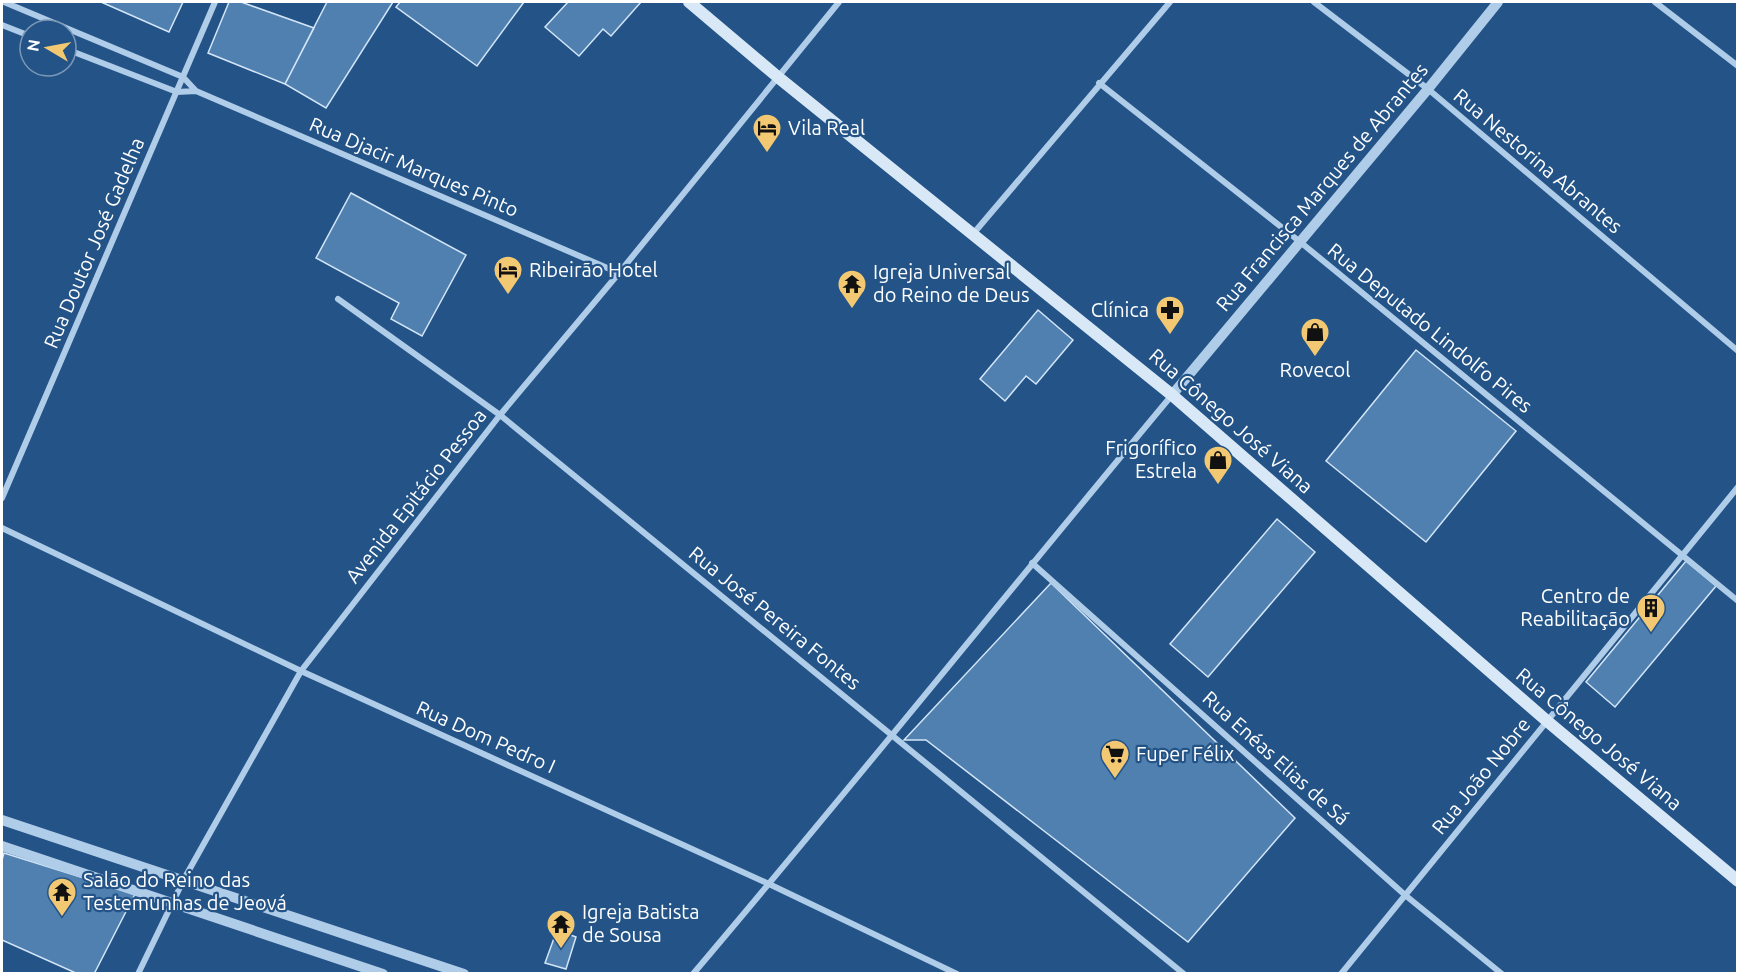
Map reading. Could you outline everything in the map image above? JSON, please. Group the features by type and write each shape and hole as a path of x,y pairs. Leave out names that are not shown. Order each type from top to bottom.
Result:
{"main road":[{"name":"Rua Cônego José Viana","path":"689,2 779,78 1172,395 1547,721 1737,881"}],"street":[{"name":"Rua Djacir Marques Pinto","path":"4,2 183,77 196,91 619,273"},
{"name":"Rua Doutor José Gadelha","path":"2,498 215,2"},
{"name":"Avenida Epitácio Pessoa","path":"138,974 184,879 301,671 500,415 619,273 839,2"},
{"path":"973,234 1170,2"},
{"name":"Rua Nestorina Abrantes","path":"1314,2 1428,89 1737,351"},
{"name":"Rua Francisca Marques de Abrantes","path":"1172,395 1498,2"},
{"path":"1655,2 1737,66"},
{"path":"2,25 18,31"},
{"name":"Rua Djacir Marques Pinto","path":"78,54 177,92 196,91"},
{"name":"Rua Deputado Lindolfo Pires","path":"1099,83 1299,241 1737,601"},
{"name":"Rua José Pereira Fontes","path":"338,299 500,415 1184,974"},
{"path":"693,974 1172,395"},
{"name":"Rua João Nobre","path":"1341,974 1737,487"},
{"name":"Rua Dom Pedro I","path":"2,528 301,671 769,884 957,974"},
{"name":"Rua Enéas Elias de Sá","path":"1032,563 1405,895 1502,974"},
{"path":"2,820 464,974"},
{"path":"2,846 383,974"}],"building":[{"path":"101,2 183,2 169,32"},
{"path":"229,2 241,2 314,28 285,84 208,53"},
{"path":"327,2 393,2 326,108 285,84"},
{"path":"400,2 524,2 477,66 396,7"},
{"path":"568,2 641,2 611,36 603,29 579,56 545,27"},
{"path":"351,193 466,255 422,336 391,319 399,303 316,258"},
{"path":"1038,310 1073,340 1036,384 1026,376 1005,401 980,379"},
{"path":"1416,350 1516,431 1426,542 1326,461"},
{"path":"1277,519 1315,552 1208,677 1170,644"},
{"name":"Centro de Reabilitação","path":"1686,561 1716,586 1615,707 1586,682"},
{"name":"Fuper Félix","path":"1051,583 1295,818 1188,942 926,740 904,740"},
{"name":"Salão do Reino das Testemunhas de Jeová","path":"4,853 135,894 94,974 78,974 2,940 2,860"},
{"name":"Igreja Batista de Sousa","path":"557,930 576,937 566,969 545,963"}],"place":[{"name":"Vila Real","path":"767,154"},
{"name":"Ribeirão Hotel","path":"508,296"},
{"name":"Igreja Universal do Reino de Deus","path":"852,310"},
{"name":"Clínica","path":"1170,336"},
{"name":"Rovecol","path":"1315,358"},
{"name":"Frigorífico Estrela","path":"1218,486"},
{"name":"Centro de Reabilitação","path":"1651,634"},
{"name":"Fuper Félix","path":"1115,780"},
{"name":"Salão do Reino das Testemunhas de Jeová","path":"62,918"},
{"name":"Igreja Batista de Sousa","path":"561,950"}]}
